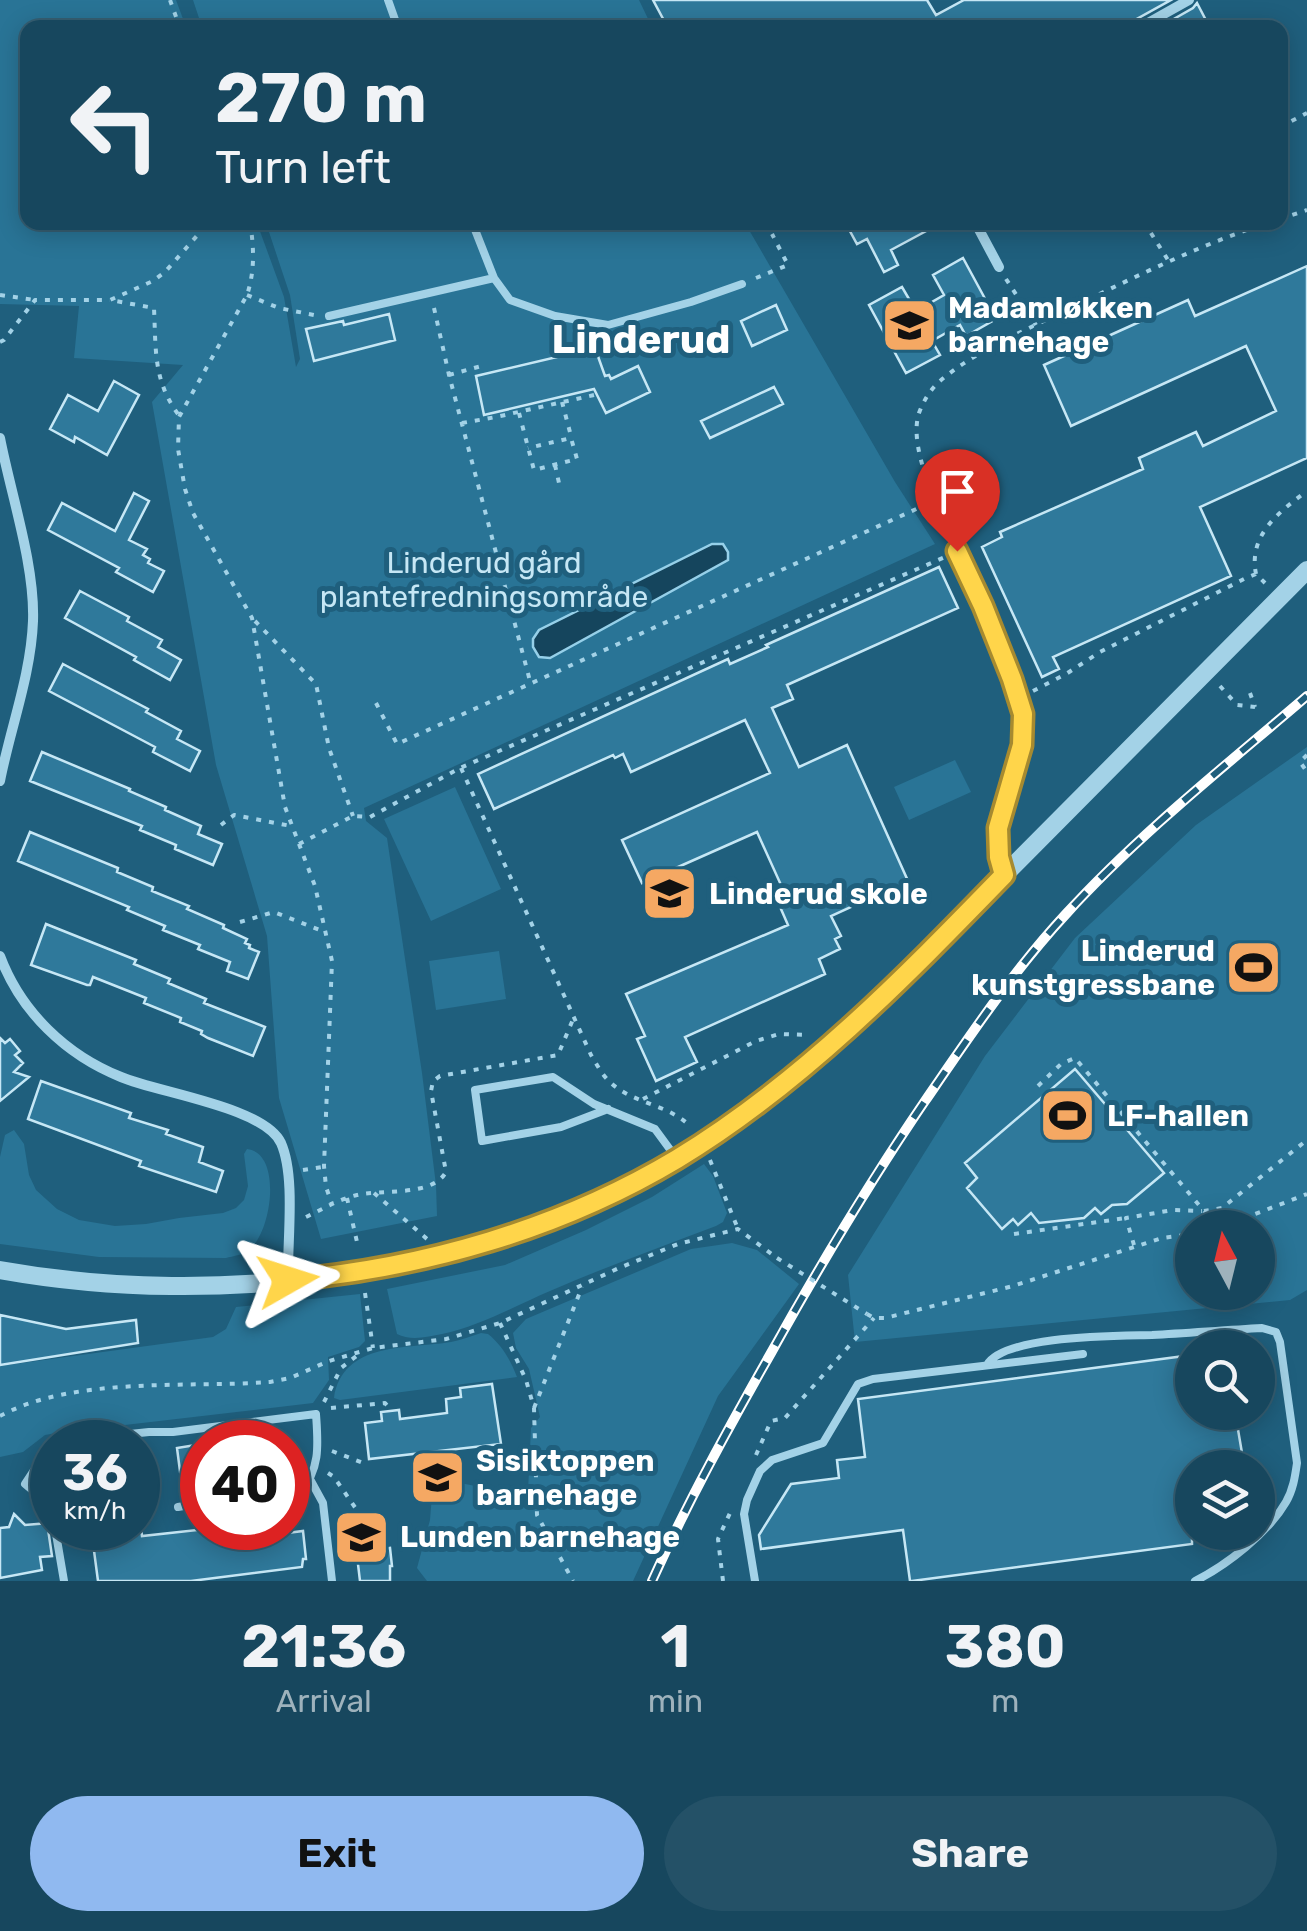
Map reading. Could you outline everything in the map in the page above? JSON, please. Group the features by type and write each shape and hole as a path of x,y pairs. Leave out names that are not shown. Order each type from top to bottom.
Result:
{"street":[{"path":"1153,20 1189,0"},
{"path":"979,230 999,267"},
{"path":"0,438 33,607 28,658 0,781"},
{"path":"0,1270 131,1284 214,1284 324,1277 395,1265 500,1238 603,1198 677,1159 732,1122 830,1044 899,981 1307,570"},
{"path":"0,956 27,1007 65,1044 95,1065 121,1078 240,1113 265,1124 280,1140 288,1173 288,1280"}],"lane":[{"path":"475,230 494,278 510,300 555,316 608,324 742,284"},
{"path":"329,316 494,278"},
{"path":"957,551 1020,698 1022,745 998,828 1004,875"},
{"path":"608,1110 561,1127 482,1140 475,1090 553,1078 608,1110 655,1129 677,1159"},
{"path":"987,1365 992,1358 1011,1349 1096,1335 1262,1328 1276,1332 1297,1463 1294,1483 1285,1504 1256,1537 1222,1568 1196,1581"},
{"path":"755,1581 744,1514 760,1471 772,1460 823,1443 858,1384 1083,1354"},
{"path":"160,1432 316,1414 318,1446 310,1481 323,1503 332,1581"},
{"path":"59,1550 64,1581"}],"path":[{"path":"110,300 165,272 203,230"},
{"path":"251,230 254,264 247,295 179,416 178,449 184,489 193,513 252,618 316,684 330,748 352,816"},
{"path":"1149,230 1168,260"},
{"path":"299,844 352,816 370,817 460,768 957,551 918,443 916,427 930,392 960,367 1036,325 1168,260 1249,230"},
{"path":"742,284 788,265 772,234"},
{"path":"999,267 1036,325"},
{"path":"431,293 448,375 530,683"},
{"path":"0,295 35,300 110,300 154,308 159,381 179,416"},
{"path":"247,295 279,308 329,316"},
{"path":"0,342 35,300"},
{"path":"448,375 485,365"},
{"path":"462,423 594,394"},
{"path":"519,412 534,470 577,460 562,402"},
{"path":"528,448 571,438"},
{"path":"554,465 559,483"},
{"path":"1267,586 1256,574 1254,564 1260,536 1307,491"},
{"path":"376,703 397,744 936,500"},
{"path":"1020,698 1100,652 1256,574"},
{"path":"252,618 285,807 315,886 332,960 324,1166 332,1204"},
{"path":"1217,682 1237,705 1255,707"},
{"path":"1250,693 1260,712"},
{"path":"1307,755 1300,762 1307,768"},
{"path":"460,768 590,1055 608,1081 629,1096 680,1116 693,1129"},
{"path":"221,825 234,814 292,826"},
{"path":"240,922 274,912 326,932"},
{"path":"641,1100 756,1042 780,1034 814,1035"},
{"path":"1038,1086 1074,1058 1203,1210"},
{"path":"1210,1210 1222,1208 1307,1140"},
{"path":"709,1157 738,1229 874,1318 994,1290 1175,1236"},
{"path":"288,1173 324,1166"},
{"path":"373,1193 427,1239"},
{"path":"306,1217 358,1194"},
{"path":"1266,1210 1307,1194"},
{"path":"347,1198 357,1242"},
{"path":"1014,1234 1175,1210"},
{"path":"1126,1218 1134,1246"},
{"path":"0,1416 50,1398 108,1389 270,1382 373,1348 446,1340 500,1323 678,1244 738,1229"},
{"path":"534,1408 584,1284"},
{"path":"365,1293 373,1348"},
{"path":"500,1323 534,1408 536,1515 574,1581"},
{"path":"363,1352 340,1368 321,1409 374,1402 384,1403 390,1409"},
{"path":"318,1446 366,1464"},
{"path":"316,1464 334,1478 361,1516 371,1547"}],"green space":[{"name":"Linderud gård plantefredningsområde","path":"0,0 176,0 183,20 20,20 20,230 260,230 284,297 296,367 300,359 290,295 268,230 749,230 935,544 364,808 366,821 387,838 422,1073 437,1216 321,1239 279,1098 267,936 216,765 152,402 183,365 74,358 79,306 0,304"},
{"path":"193,0 639,0 649,20 200,20"},
{"path":"1307,747 1307,1290 1290,1300 1275,1301 1275,1210 1175,1210 1175,1310 1186,1310 855,1342 848,1275 985,1056 1075,938 1196,825"},
{"path":"955,760 971,792 909,820 894,787"},
{"path":"455,787 501,889 431,921 384,819"},
{"path":"499,951 506,999 436,1010 429,961"},
{"path":"14,1130 24,1144 36,1190 57,1209 79,1220 115,1226 223,1213 236,1208 244,1200 248,1186 244,1154 247,1149 266,1164 270,1195 263,1228 248,1251 226,1258 99,1257 0,1244 0,1157 5,1135"},
{"path":"704,1164 713,1176 727,1213 716,1226 470,1326 425,1337 397,1334 387,1289 505,1265 652,1197"},
{"path":"732,1243 757,1250 799,1284 718,1396 633,1581 427,1581 417,1568 430,1520 432,1495 460,1483 491,1489 516,1501 528,1491 531,1428 540,1417 529,1369 516,1348 513,1333 526,1319 691,1249"},
{"path":"360,1294 365,1341 359,1347 328,1357 329,1380 313,1403 160,1421 30,1420 30,1447 0,1457 0,1366 213,1337 226,1329 236,1307"},
{"path":"481,1333 498,1343 517,1377 334,1398 350,1366 364,1357"}],"shaded area":[{"path":"712,544 723,544 728,560 550,658 539,657 533,639 539,630"}],"building":[{"path":"653,0 927,0 936,15 964,0 1171,0 1135,20 664,20"},
{"path":"1197,3 1206,20 1172,20"},
{"path":"849,230 928,230 891,250 898,265 884,272 867,239 857,244"},
{"path":"963,258 996,319 966,336 960,325 932,341 940,355 906,373 869,305 902,287 916,311 944,295 933,275"},
{"path":"1307,266 1307,458 1200,507 1231,576 1053,657 1059,669 1042,677 982,547 1002,537 1000,532 1143,469 1139,458 1196,432 1203,446 1276,411 1246,346 1071,426 1044,365 1188,300 1195,316"},
{"path":"776,305 787,330 752,346 741,321"},
{"path":"389,314 395,340 314,361 306,329"},
{"path":"595,348 605,376 611,379 638,366 650,392 606,413 594,389 484,415 476,376"},
{"path":"114,381 139,395 107,455 75,437 74,442 50,429 68,395 98,411"},
{"path":"774,387 783,404 710,438 701,421"},
{"path":"134,493 149,501 129,540 147,549 143,555 150,559 148,563 164,571 153,592 116,572 119,568 48,530 62,503 115,531"},
{"path":"939,567 958,608 787,685 793,699 772,708 799,767 847,745 908,881 831,916 841,936 835,939 840,949 819,959 825,974 685,1037 697,1062 656,1081 637,1039 645,1036 626,994 788,925 779,899 786,896 757,832 642,883 622,840 770,773 745,720 631,772 623,754 615,758 613,755 494,809 478,774"},
{"path":"80,591 162,640 158,647 181,660 170,680 65,618"},
{"path":"63,664 181,731 177,739 200,751 190,771 153,752 155,747 49,691"},
{"path":"42,752 130,789 201,826 198,834 222,844 213,865 140,830 142,826 30,781"},
{"path":"30,832 118,868 117,872 153,887 152,891 189,906 187,909 247,939 249,948 259,952 248,979 227,971 230,962 163,930 165,926 127,910 129,907 18,861"},
{"path":"46,924 136,960 134,964 170,979 168,983 206,999 204,1003 265,1027 253,1056 208,1038 202,1031 180,1022 181,1018 144,1003 146,998 93,977 87,985 31,965"},
{"path":"0,1038 5,1043 10,1039 20,1051 15,1055 23,1063 14,1072 29,1077 0,1101"},
{"name":"LF-hallen","path":"1075,1069 1164,1173 1127,1204 1112,1205 1101,1214 1095,1208 1084,1218 1039,1223 1031,1213 1018,1225 1013,1219 1002,1229 967,1188 977,1178 965,1163"},
{"path":"41,1081 131,1113 129,1118 168,1130 166,1134 203,1147 199,1162 223,1171 216,1192 139,1166 141,1161 28,1119"},
{"path":"0,1315 66,1329 136,1320 138,1343 0,1365"},
{"path":"1175,1357 1175,1430 1238,1430 1241,1450 1175,1450 1175,1546 912,1581 903,1530 761,1549 759,1535 791,1484 839,1478 837,1460 865,1457 858,1399"},
{"path":"492,1384 501,1444 369,1459 365,1423 382,1421 381,1412 399,1410 400,1419 447,1413 446,1399 461,1397 460,1388"},
{"path":"14,1514 25,1525 30,1525 30,1550 51,1550 52,1556 40,1557 42,1570 0,1578 0,1528 9,1527"},
{"path":"180,1532 180,1550 305,1550 302,1567 191,1581 98,1581 94,1550 160,1550 160,1534"},
{"path":"390,1548 390,1581 360,1581 357,1556"}],"railway":[{"path":"652,1581 724,1437 826,1257 904,1132 992,1005 1047,936 1123,856 1307,696"}],"place":[{"name":"Madamløkken barnehage","path":"909,325"},
{"name":"Linderud skole","path":"670,894"},
{"name":"Linderud kunstgressbane","path":"1254,968"},
{"name":"LF-hallen","path":"1068,1116"},
{"name":"Sisiktoppen barnehage","path":"437,1478"},
{"name":"Lunden barnehage","path":"361,1537"}],"district":[{"name":"Linderud","path":"641,339"}],"route":[{"path":"288,1280 358,1272 465,1248 572,1212 640,1180 732,1122 804,1066 899,981 1004,875 997,844 998,828 1022,745 1023,714 983,606 957,551"}]}
